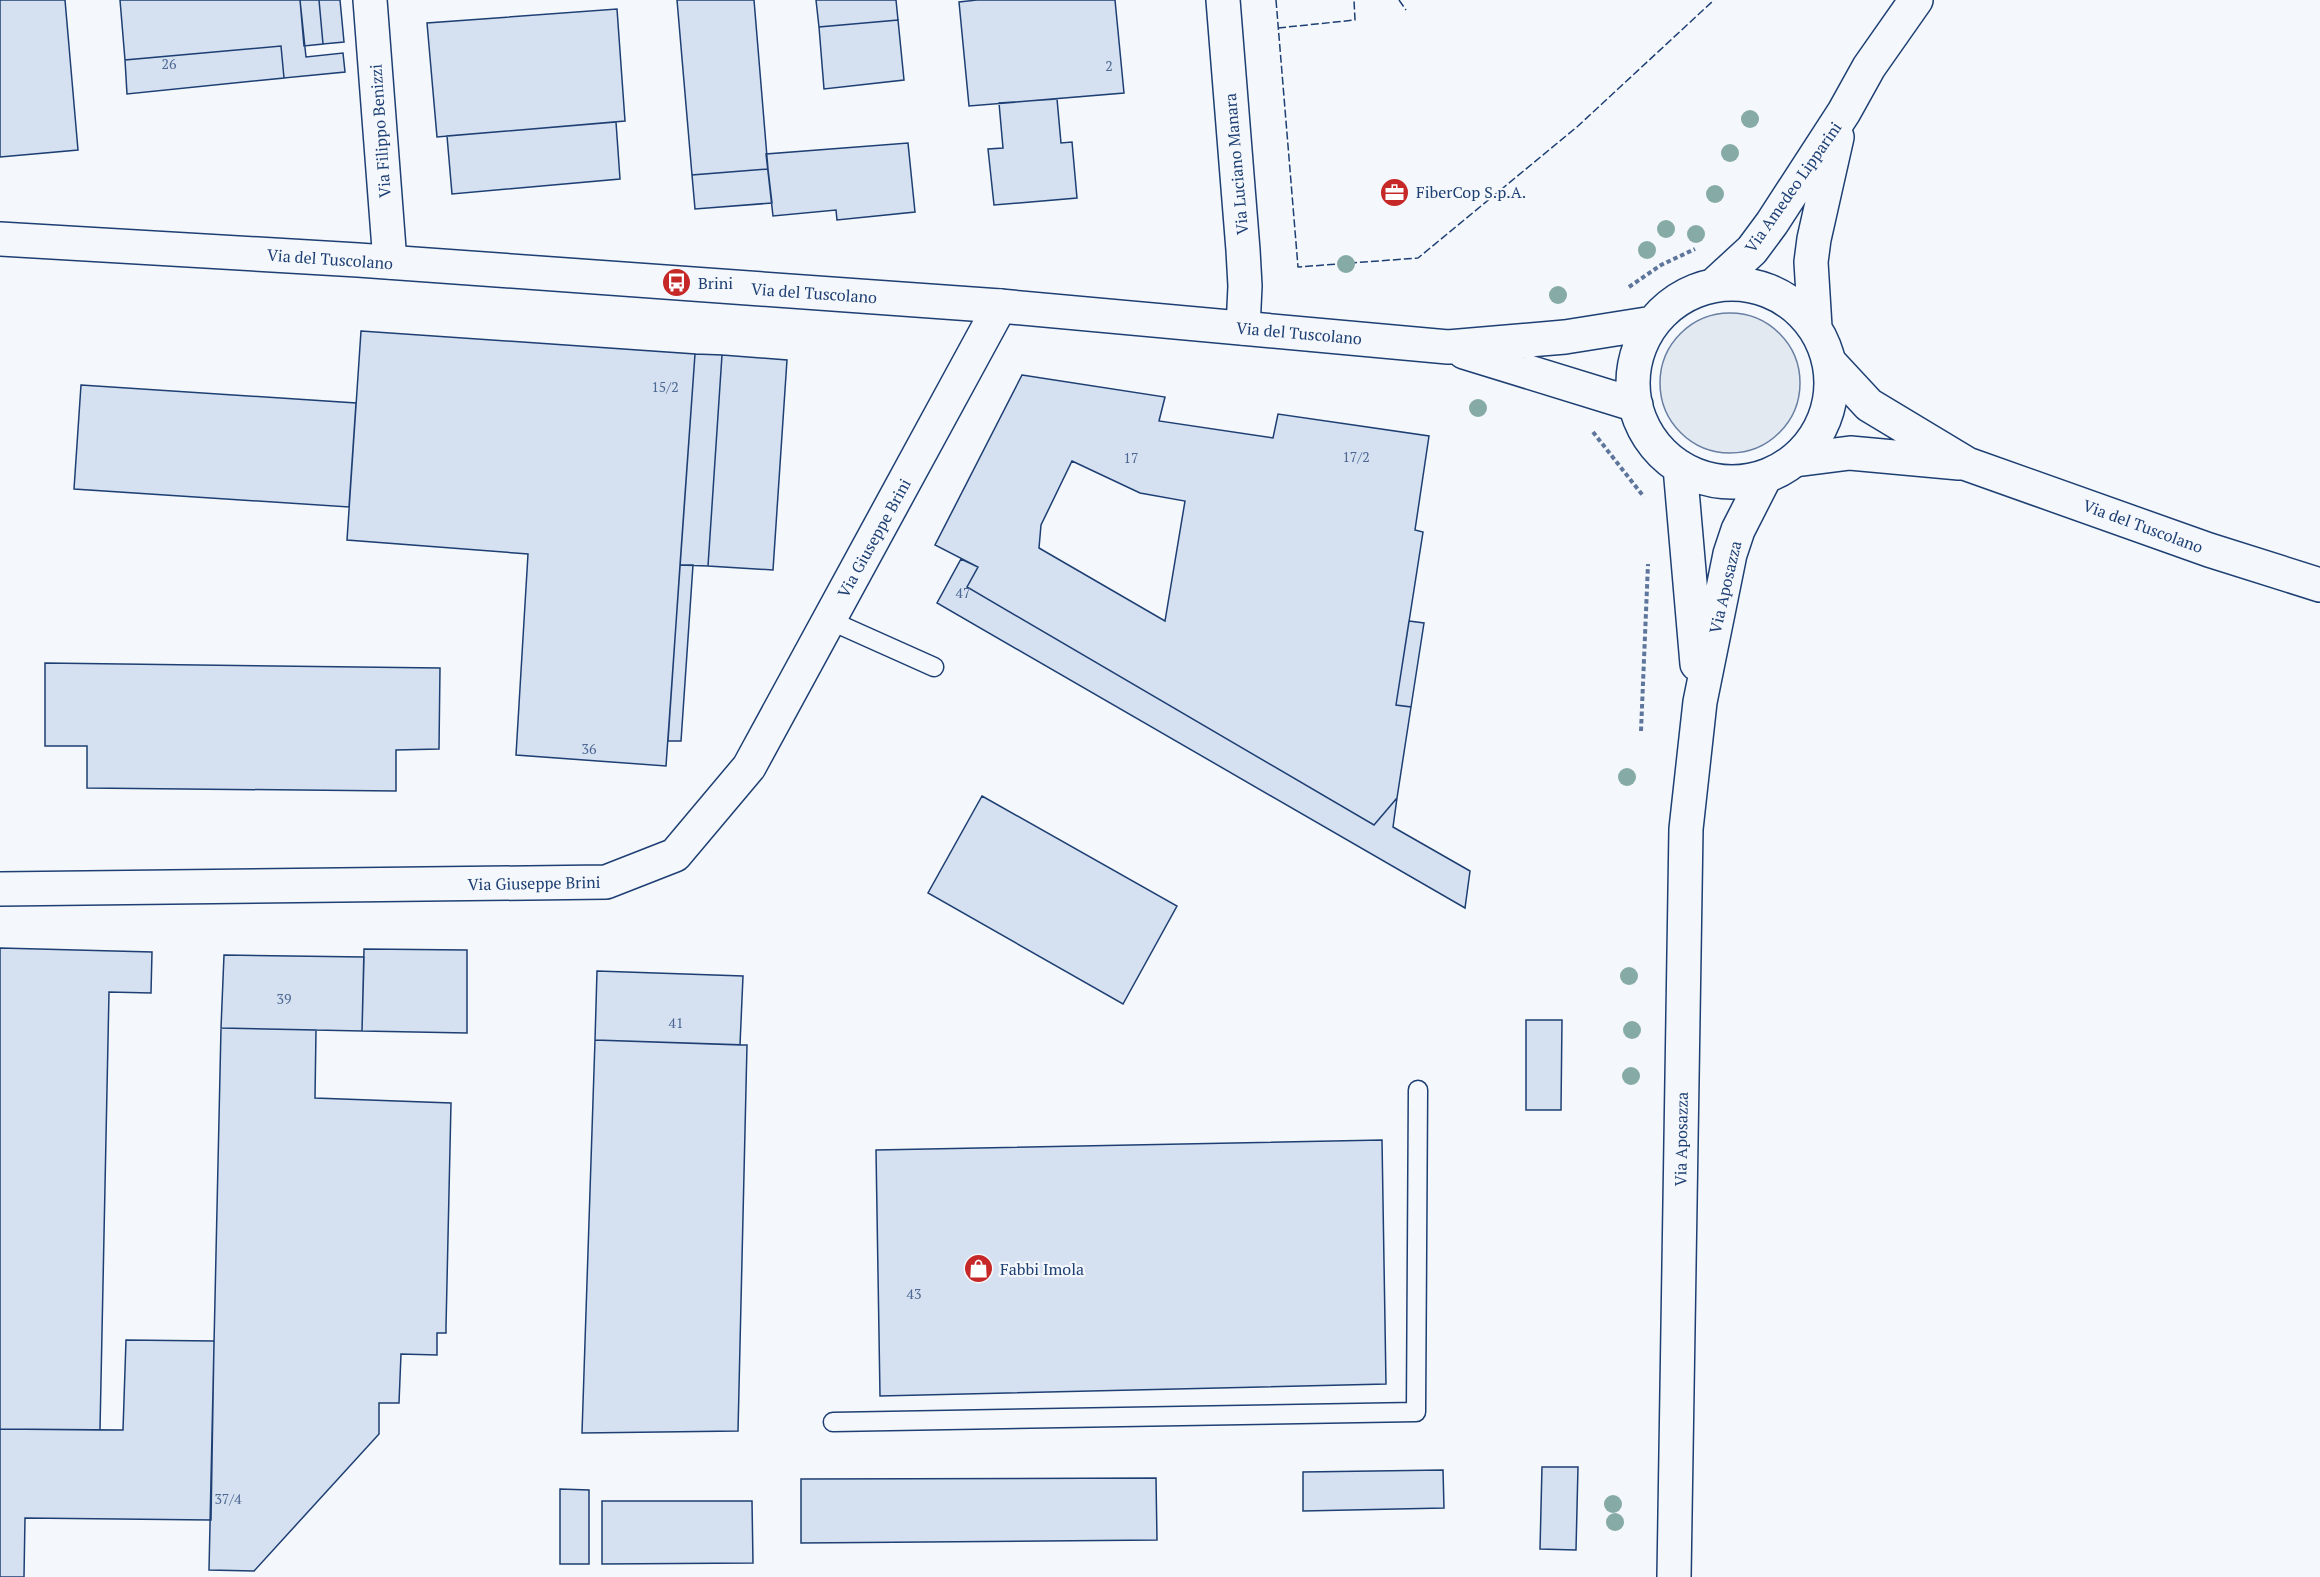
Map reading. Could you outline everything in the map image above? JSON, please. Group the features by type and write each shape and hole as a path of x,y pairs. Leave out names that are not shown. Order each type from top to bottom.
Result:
{"street":[{"name":"Via Filippo Benizzi","path":"370,0 390,262"},
{"name":"Via Luciano Manara","path":"1223,0 1243,250 1245,286 1243,328"},
{"name":"Via Amedeo Lipparini","path":"1714,285 1752,250 1844,112 1869,68 1916,0"},
{"name":"Via Amedeo Lipparini","path":"1815,327 1811,262 1814,239 1844,112"},
{"name":"Via del Tuscolano","path":"0,239 390,262 1000,306 1448,347"},
{"path":"1714,285 1753,286 1771,291 1788,300 1815,327 1830,363 1832,384 1829,406 1822,426 1810,444 1795,460 1781,470 1765,477 1743,482 1721,482 1699,476 1680,467 1653,441 1643,426 1636,405 1633,384 1635,362 1642,341 1653,323 1668,307 1682,297 1714,285"},
{"name":"Via Giuseppe Brini","path":"0,888 606,882 675,855 749,766 1000,306"},
{"path":"1448,347 1565,337 1653,323"},
{"path":"1448,347 1636,405"},
{"name":"Via del Tuscolano","path":"1830,363 1869,405 1967,464 2209,550 2320,585"},
{"name":"Via del Tuscolano","path":"1795,460 1850,453 1967,464"},
{"name":"Via Aposazza","path":"1680,467 1700,702"},
{"name":"Via Aposazza","path":"1674,1577 1686,830 1700,702 1730,554 1738,531 1765,477"}],"lane":[{"path":"829,620 934,667"},
{"path":"833,1422 1416,1412 1418,1090"}],"path":[{"path":"1622,292 1683,253 1702,247"},
{"path":"1592,431 1645,499"},
{"path":"1641,731 1648,557"}],"shaded area":[{"path":"1730,313 1757,319 1769,325 1779,334 1788,344 1794,356 1800,383 1794,410 1788,422 1779,432 1769,441 1757,447 1730,453 1703,447 1691,441 1681,432 1672,422 1666,410 1660,383 1666,356 1672,344 1681,334 1691,325 1703,319"}],"building":[{"path":"0,0 65,0 78,150 0,157"},
{"path":"120,0 300,0 306,57 343,53 345,72 284,78 281,46 125,60"},
{"path":"300,0 319,0 323,44 304,46"},
{"path":"319,0 340,0 344,42 323,44"},
{"path":"677,0 754,0 768,169 692,175"},
{"path":"816,0 896,0 898,20 819,27"},
{"path":"1115,0 1124,93 969,106 959,2"},
{"path":"617,9 625,121 437,137 427,23"},
{"path":"898,20 904,80 824,89 819,27"},
{"path":"281,46 284,78 127,94 125,60"},
{"path":"1057,99 1061,143 1072,142 1077,198 994,205 988,149 1003,148 999,103"},
{"path":"616,122 620,179 452,194 447,136"},
{"path":"908,143 915,212 837,220 836,210 773,216 766,154"},
{"path":"768,169 772,203 695,209 692,175"},
{"path":"361,331 695,354 666,766 516,755 528,554 347,540"},
{"path":"695,354 722,355 708,566 680,565"},
{"path":"722,355 787,360 773,570 708,566"},
{"path":"1022,375 1165,397 1159,421 1273,438 1278,414 1429,436 1415,530 1423,532 1396,705 1411,707 1397,798 1374,825 967,587 978,567 935,545","holes":["1072,461 1140,493 1185,501 1165,621 1039,548 1041,525"]},
{"path":"81,385 356,403 349,507 74,489"},
{"path":"961,559 978,567 967,587 1374,825 1397,798 1393,827 1470,871 1465,908 937,603"},
{"path":"680,565 693,565 681,741 668,741"},
{"path":"1409,621 1424,623 1411,707 1396,705"},
{"path":"45,663 440,668 439,749 396,750 396,791 87,788 87,746 45,746"},
{"path":"982,796 1177,906 1123,1004 928,893"},
{"path":"0,948 152,952 151,993 109,992 100,1430 0,1429"},
{"path":"364,949 467,950 467,1033 362,1031"},
{"path":"224,955 364,957 362,1031 221,1028"},
{"path":"597,971 743,976 740,1045 595,1040"},
{"path":"1526,1020 1562,1020 1561,1110 1526,1110"},
{"path":"221,1028 316,1030 315,1098 451,1103 446,1333 437,1333 437,1355 401,1354 399,1403 379,1403 379,1434 254,1571 209,1570"},
{"path":"595,1040 747,1045 738,1431 582,1433"},
{"path":"1382,1140 1386,1384 880,1396 876,1150"},
{"path":"126,1340 214,1341 211,1520 25,1518 24,1577 0,1577 0,1429 123,1430"},
{"path":"1542,1467 1578,1467 1576,1550 1540,1549"},
{"path":"1443,1470 1444,1508 1303,1511 1303,1472"},
{"path":"1156,1478 1157,1540 801,1543 801,1479"},
{"path":"560,1489 589,1490 589,1564 560,1564"},
{"path":"602,1501 752,1501 753,1563 602,1564"}],"fence":[{"path":"1276,0 1298,267 1418,258 1578,126 1714,0"},
{"path":"1278,28 1355,20 1354,0"},
{"path":"1399,0 1406,10"}],"place":[{"name":"FiberCop S.p.A.","path":"1395,192"},
{"name":"Brini","path":"677,283"},
{"name":"Fabbi Imola","path":"979,1269"}]}
